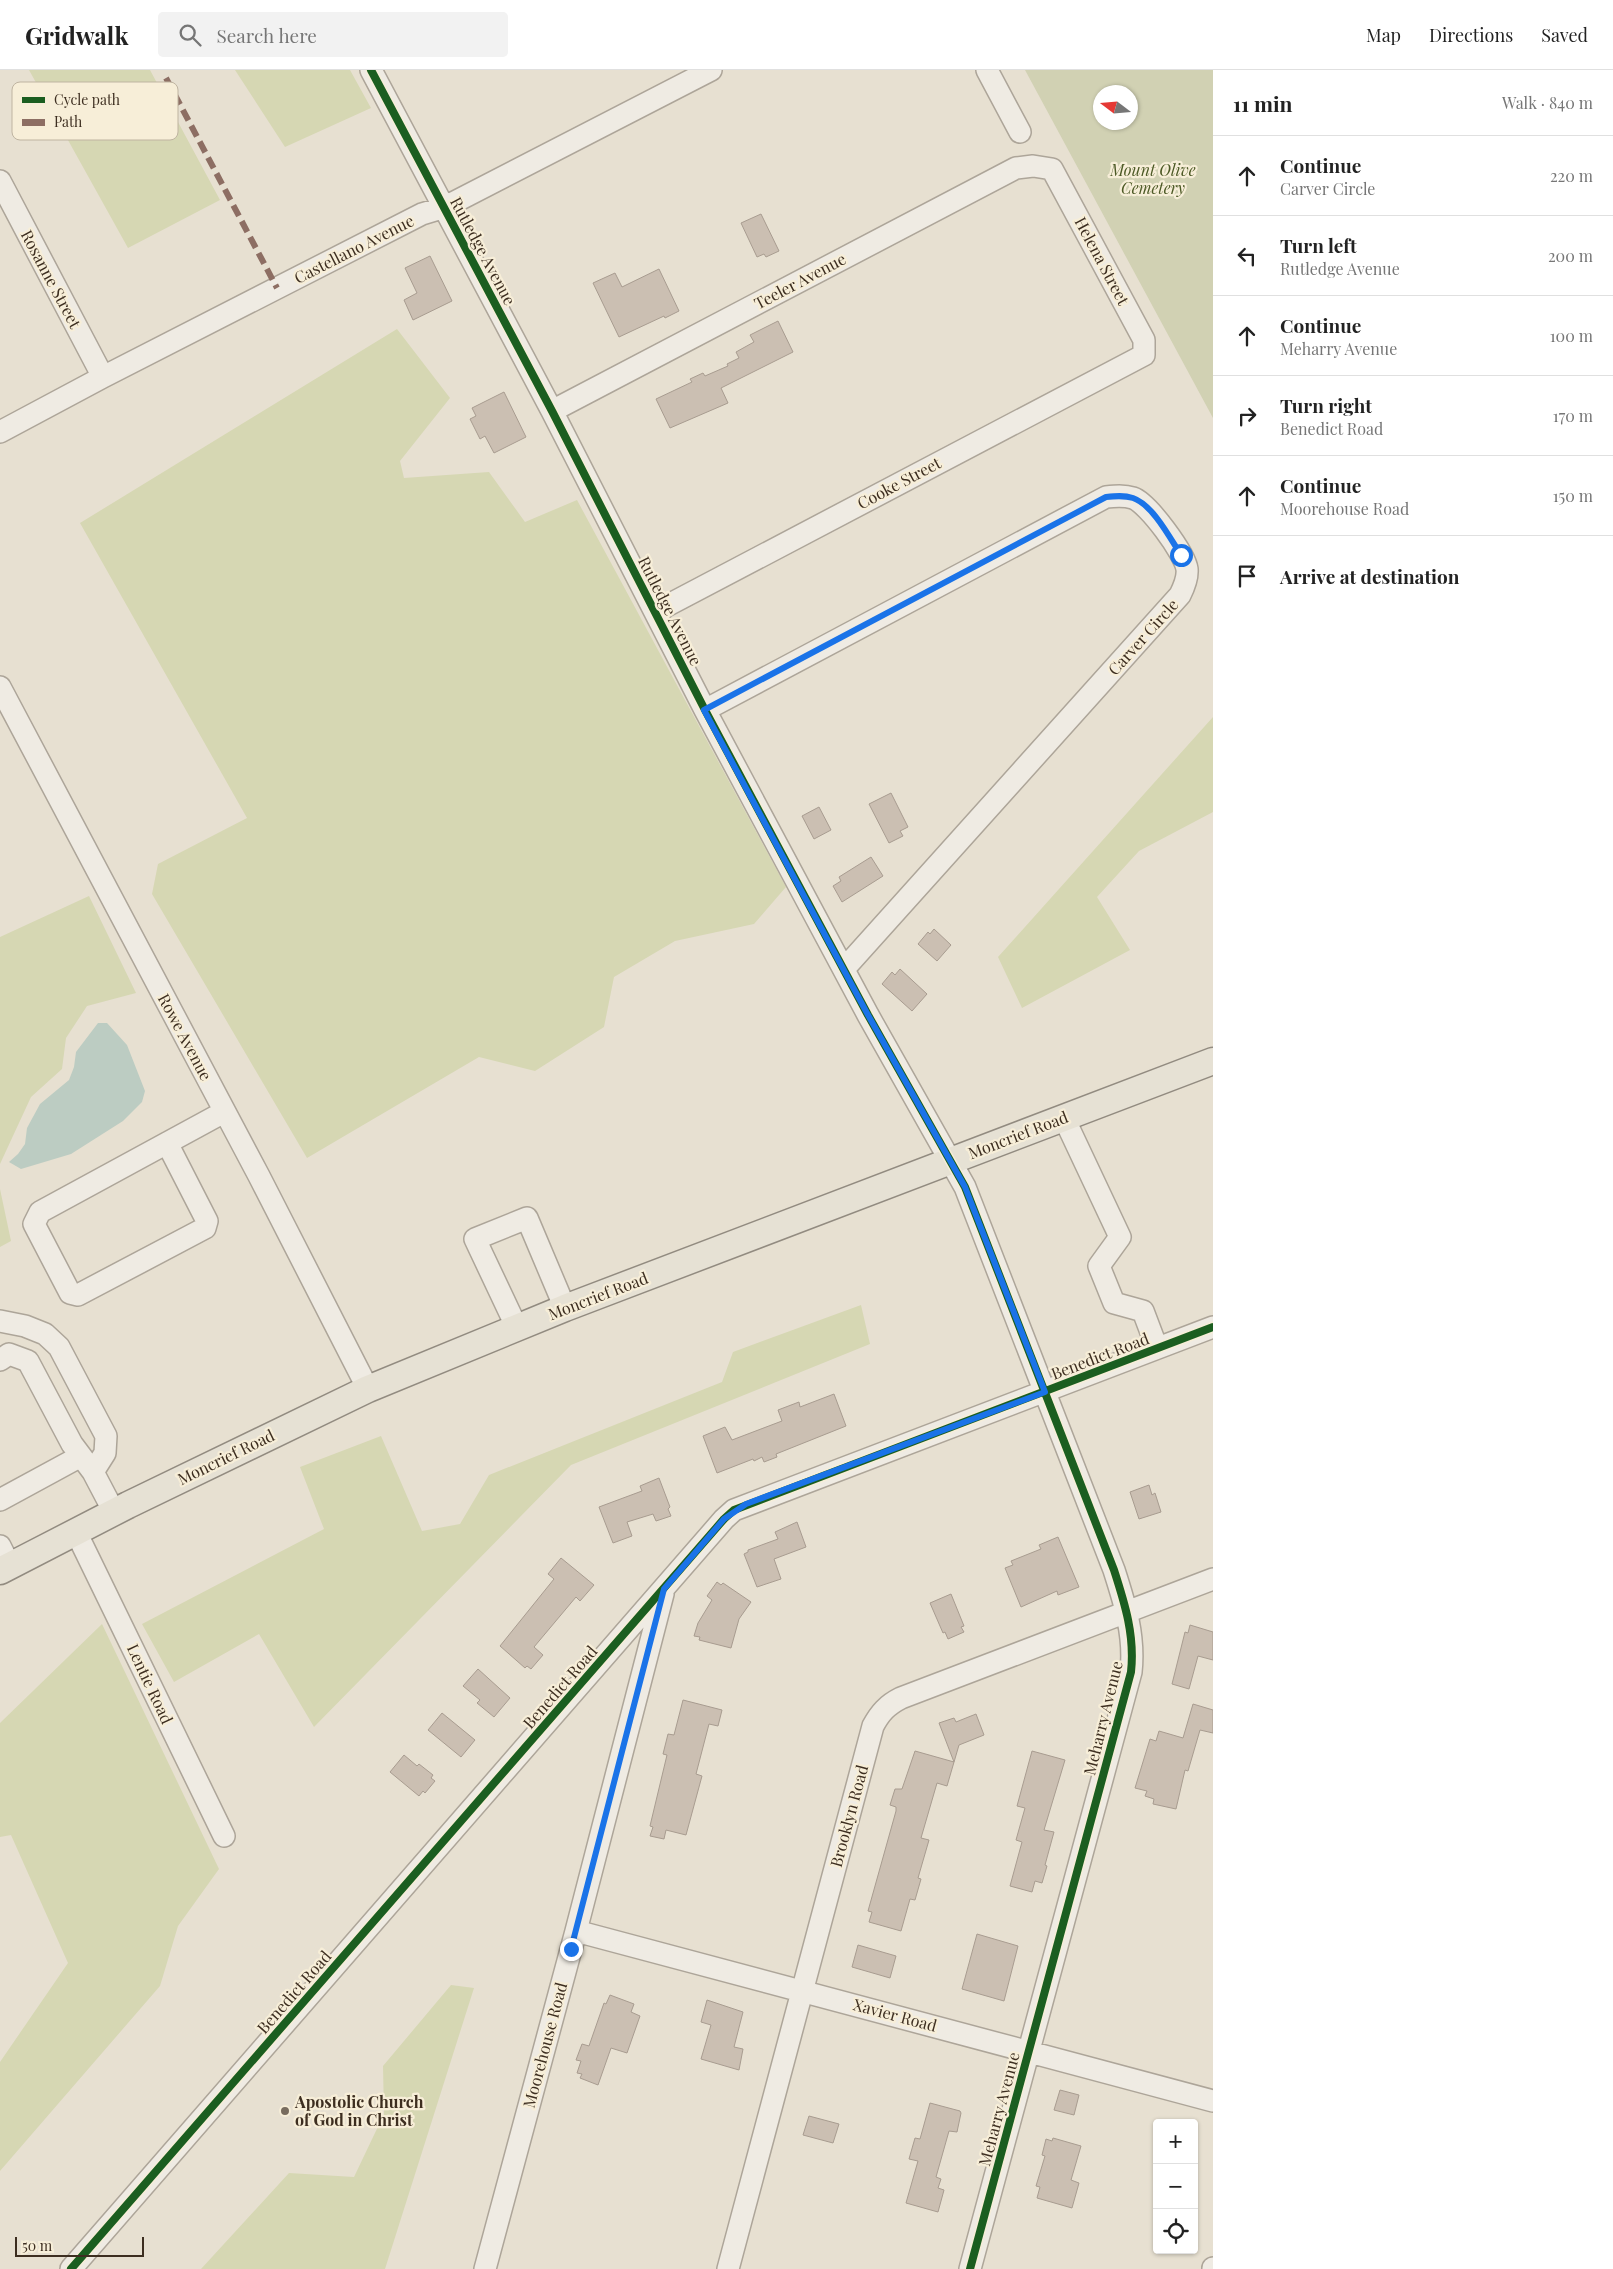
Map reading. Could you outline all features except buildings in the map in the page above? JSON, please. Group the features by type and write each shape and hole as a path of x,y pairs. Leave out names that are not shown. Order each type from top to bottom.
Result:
{"main road":[{"name":"Moncrief Road","path":"3,1561 76,1532 368,1389 565,1308 1213,1061"}],"street":[{"name":"Rutledge Avenue","path":"371,70 552,411 704,710 949,1162"},
{"name":"Castellano Avenue","path":"0,432 103,377 422,214 445,207 710,70"},
{"path":"987,70 1020,132"},
{"name":"Teeler Avenue","path":"552,411 1016,168 1033,166 1052,169"},
{"name":"Helena Street","path":"1052,169 1144,340 1144,355"},
{"name":"Rosanne Street","path":"0,181 103,377"},
{"name":"Cooke Street","path":"655,612 1144,355"},
{"name":"Carver Circle","path":"704,710 1106,497 1122,496 1134,498 1148,507 1181,555 1187,568 1185,583 1180,595 844,969"},
{"name":"Rowe Avenue","path":"0,687 368,1389"},
{"path":"167,1143 207,1221 205,1228 78,1295 70,1293 34,1224 40,1212 224,1112"},
{"path":"1064,1118 1120,1237 1099,1266 1114,1303 1143,1311 1157,1348"},
{"name":"Meharry Avenue","path":"949,1162 965,1187 1114,1570 1127,1612 1132,1646 1131,1672 970,2269"},
{"path":"516,1328 475,1239 527,1218 565,1308"},
{"path":"0,1321 25,1326 45,1334 58,1347 106,1436 105,1453 87,1464 0,1500"},
{"name":"Benedict Road","path":"71,2269 724,1519 746,1504 1213,1327"},
{"path":"0,1360 9,1354 28,1361 72,1444 87,1464 114,1512"},
{"name":"Lentie Road","path":"76,1532 224,1836"},
{"name":"Brooklyn Road","path":"728,2269 872,1726 880,1714 890,1703 901,1698 1213,1579"},
{"name":"Moorehouse Road","path":"485,2269 576,1930 664,1589"},
{"name":"Xavier Road","path":"576,1930 1213,2102"}],"green space":[{"path":"29,70 150,70 156,82 36,82"},
{"path":"235,70 350,70 371,108 285,147"},
{"name":"Mount Olive Cemetery","path":"1025,70 1213,70 1213,418"},
{"path":"178,122 220,200 128,248 68,140 178,140"},
{"path":"397,329 450,398 400,461 404,478 489,472 525,522 577,500 786,887 754,924 675,941 614,977 604,1027 535,1071 479,1057 307,1158 152,894 158,864 247,818 80,523"},
{"path":"1213,717 1213,812 1139,851 1097,897 1130,950 1022,1008 998,957"},
{"path":"89,896 136,993 87,1006 66,1038 62,1069 31,1097 0,1164 0,937"},
{"path":"0,1189 11,1241 0,1247"},
{"path":"861,1305 870,1344 571,1465 314,1727 259,1634 174,1682 142,1624 324,1529 300,1467 381,1436 422,1531 460,1524 489,1475 722,1382 733,1352"},
{"path":"102,1624 219,1869 178,1926 160,1986 0,2171 0,2062 68,1963 11,1835 0,1837 0,1723"},
{"path":"451,1985 474,1988 385,2269 201,2269 289,2173 354,2177 384,2114 383,2066"}],"shaded area":[{"path":"98,1023 107,1023 127,1045 145,1091 142,1102 123,1121 71,1154 21,1169 9,1162 25,1144 27,1128 40,1104 69,1080 74,1067 76,1052"}],"marked path":[{"path":"166,78 168,82"},
{"path":"178,101 277,288"}],"cycle path":[{"path":"371,70 552,411 705,710 868,1015 965,1187 1114,1570 1125,1608 1132,1646 1131,1672 970,2269"},
{"path":"71,2269 724,1519 734,1510 1213,1327"}],"place":[{"name":"Apostolic Church of God in Christ","path":"285,2111"}],"route":[{"path":"571,1949 664,1589 724,1519 734,1510 1045,1392 965,1187 949,1162 868,1015 704,710 1106,497 1122,496 1134,498 1148,507 1181,555"}]}
